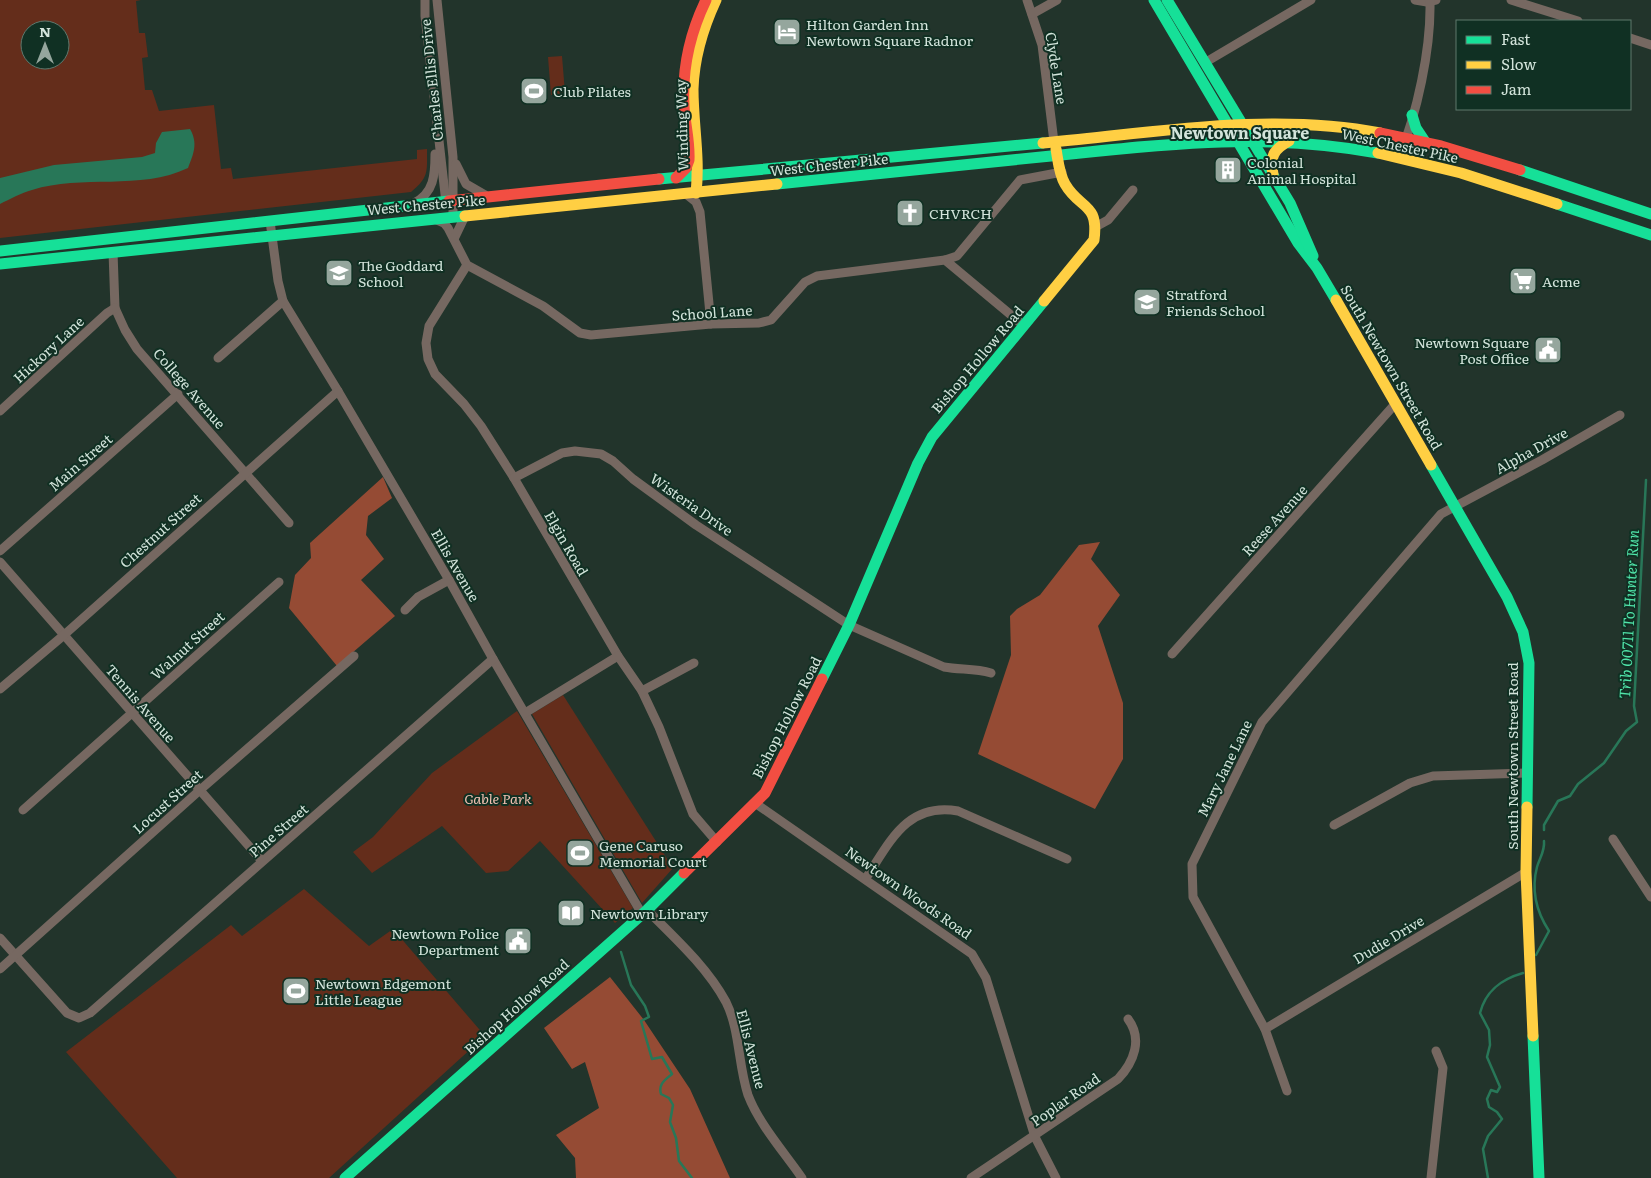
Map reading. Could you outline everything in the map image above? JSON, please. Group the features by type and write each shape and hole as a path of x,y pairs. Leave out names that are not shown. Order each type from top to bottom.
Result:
{"main road":[{"name":"Winding Way","path":"676,178 682,173 689,160 684,106 686,62 692,34 706,0"},
{"name":"Winding Way","path":"696,193 699,175 694,105 695,63 706,23 716,0"},
{"path":"1154,0 1298,243 1317,268"},
{"path":"1167,0 1244,124 1300,222 1317,268"},
{"path":"1412,115 1416,128 1426,143"},
{"name":"West Chester Pike","path":"0,251 502,195 1244,124 1326,126 1406,138 1651,214"},
{"name":"West Chester Pike","path":"0,264 459,216 1058,157 1186,142 1238,140 1289,141 1344,147 1398,157 1473,177 1651,235"},
{"path":"1273,174 1270,160 1272,153 1278,146 1289,141"},
{"path":"1054,142 1065,183 1092,212 1097,226"},
{"name":"Bishop Hollow Road","path":"345,1178 645,912 764,793 849,625 918,463 932,437 947,416 1085,254 1094,240 1097,226"},
{"name":"South Newtown Street Road","path":"1317,268 1512,607 1525,640 1529,675 1526,872 1539,1178"}],"street":[{"name":"Charles Ellis Drive","path":"425,0 436,124 449,201 459,216"},
{"name":"Charles Ellis Drive","path":"437,0 453,157 449,201"},
{"name":"Clyde Lane","path":"1027,0 1045,61 1054,142"},
{"path":"1032,14 1057,0"},
{"path":"1206,62 1311,0"},
{"path":"1398,157 1406,138 1412,115 1429,37 1433,1 1415,0"},
{"path":"1511,0 1575,20"},
{"path":"1631,38 1651,45"},
{"name":"Charles Ellis Drive","path":"406,205 420,199 433,184 436,124"},
{"name":"Charles Ellis Drive","path":"453,157 462,180 470,188 486,195 502,195"},
{"path":"945,260 958,256 1020,180 1062,172"},
{"name":"Bishop Hollow Road","path":"1097,226 1108,220 1133,190"},
{"path":"700,212 704,201 713,191"},
{"path":"684,194 696,202 700,212 711,324"},
{"path":"454,239 459,216"},
{"path":"434,220 444,223 467,266"},
{"name":"Ellis Avenue","path":"270,221 282,301 338,391 449,580 493,660 645,912 684,946 717,988 732,1020 749,1096 802,1178"},
{"name":"College Avenue","path":"113,252 115,308 137,349 246,472 288,524"},
{"path":"945,260 1024,326"},
{"name":"School Lane","path":"467,266 543,306 580,333 592,336 711,324 759,323 772,320 804,282 817,276 945,260"},
{"name":"Elgin Road","path":"467,266 429,326 426,343 428,360 434,374 464,404 481,426 514,478 618,656 642,691 659,727 693,814 717,842"},
{"path":"218,358 282,301"},
{"name":"Hickory Lane","path":"0,411 107,312 115,308"},
{"name":"Chestnut Street","path":"0,689 64,635 338,391"},
{"name":"Main Street","path":"0,551 178,394"},
{"name":"Reese Avenue","path":"1172,654 1396,403"},
{"name":"Alpha Drive","path":"1455,507 1620,415"},
{"name":"Wisteria Drive","path":"514,478 562,453 575,451 601,454 613,461 633,479 696,525 849,625 944,667 959,670 976,668 991,673"},
{"name":"Mary Jane Lane","path":"1287,1091 1264,1029 1193,897 1192,864 1262,722 1441,514 1455,507"},
{"name":"Tennis Avenue","path":"0,562 262,861"},
{"path":"405,610 418,597 449,580"},
{"name":"Walnut Street","path":"23,810 279,582"},
{"name":"Locust Street","path":"0,969 200,790 354,656"},
{"path":"525,713 618,656"},
{"name":"Pine Street","path":"16,955 67,1013 79,1018 90,1013 493,660"},
{"path":"642,691 694,663"},
{"path":"1334,825 1410,783 1432,776 1528,774"},
{"name":"Newtown Woods Road","path":"755,803 866,878 972,954 981,966 1035,1136 1056,1178"},
{"path":"866,878 897,832 907,822 925,813 945,809 958,811 1067,859"},
{"path":"1613,840 1651,897"},
{"name":"Dudie Drive","path":"1264,1029 1526,872"},
{"path":"0,938 16,955"},
{"name":"Poplar Road","path":"971,1178 1118,1079 1129,1067 1135,1052 1135,1028 1128,1019"},
{"path":"1431,1178 1443,1068 1436,1051"}],"green space":[{"path":"0,0 141,0 136,1 139,33 145,33 148,57 142,58 145,90 152,90 159,111 214,105 221,169 231,168 233,179 417,159 417,150 427,149 426,173 421,182 411,192 0,238"},
{"path":"562,56 565,93 551,95 548,57"},
{"path":"563,695 673,868 642,903 532,714"},
{"name":"Gable Park","path":"517,711 633,908 615,923 540,841 508,871 486,873 442,826 372,873 353,852 373,837 432,773"},
{"name":"Newtown Edgemont Little League","path":"304,889 369,946 393,929 485,1036 329,1178 177,1178 66,1052 231,925 242,936"}],"shaded area":[{"path":"190,129 194,139 194,148 188,168 170,175 150,179 51,185 32,190 0,204 0,178 54,165 142,157 155,153 156,143 162,132"},
{"path":"383,477 392,498 368,516 366,535 384,559 361,580 395,616 337,666 289,608 295,575 311,558 310,543"},
{"path":"1100,542 1091,559 1120,595 1098,626 1123,703 1123,759 1095,809 978,754 1011,655 1010,616 1017,609 1040,595 1079,545"},
{"path":"610,977 644,1020 690,1089 730,1178 576,1178 575,1158 556,1135 599,1108 585,1062 572,1069 544,1028"}],"waterway":[{"name":"Trib 00711 To Hunter Run","path":"1544,830 1544,825 1558,801 1570,796 1578,784 1604,763 1626,731 1637,722 1634,706 1646,480"},
{"name":"Trib 00711 To Hunter Run","path":"1536,955 1549,931 1538,908 1535,892 1535,876 1543,851 1544,841"},
{"path":"621,952 631,985 645,1006 649,1017 641,1021 652,1059 662,1057 672,1074 663,1082 660,1091 661,1094 669,1098 673,1105 670,1122 676,1138 679,1161 692,1178"},
{"name":"Trib 00711 To Hunter Run","path":"1488,1178 1483,1149 1488,1136 1502,1119 1497,1112 1489,1107 1487,1099 1491,1090 1497,1092 1500,1087 1487,1057 1490,1045 1489,1030 1480,1013 1486,998 1496,987 1502,982 1523,973"}],"traffic: fast":[{"path":"1154,0 1298,243 1317,268 1336,300"},
{"path":"1167,0 1290,203 1313,256"},
{"path":"1412,115 1416,128 1426,143"},
{"path":"777,184 1175,144 1215,142 1295,143 1378,153"},
{"path":"659,179 1043,143"},
{"path":"1520,170 1651,214"},
{"path":"0,251 449,201"},
{"path":"1557,204 1651,235"},
{"path":"0,264 465,216"},
{"path":"822,679 849,625 918,463 932,437 1044,301"},
{"path":"1431,465 1507,597 1523,632 1529,663 1527,807"},
{"path":"345,1178 647,910 684,873"},
{"path":"1533,1036 1539,1178"}],"traffic: slow":[{"path":"696,193 697,167 693,102 695,66 700,43 716,0"},
{"path":"1043,143 1212,126 1254,124 1297,124 1339,127 1380,133"},
{"path":"1273,174 1272,158 1276,150 1289,141"},
{"path":"1044,301 1094,240 1095,228 1091,212 1071,192 1063,180 1056,149"},
{"path":"1378,153 1461,173 1557,204"},
{"path":"465,216 777,184"},
{"path":"1336,300 1431,465"},
{"path":"1527,807 1526,872 1533,1036"}],"traffic: jam":[{"path":"676,178 686,168 689,160 684,106 684,78 691,38 706,0"},
{"path":"1380,133 1441,146 1520,170"},
{"path":"449,201 659,179"},
{"path":"684,873 765,793 822,679"}],"place":[{"name":"Hilton Garden Inn Newtown Square Radnor","path":"787,32"},
{"name":"Club Pilates","path":"534,91"},
{"name":"Colonial Animal Hospital","path":"1228,170"},
{"name":"CHVRCH","path":"910,213"},
{"name":"The Goddard School","path":"339,273"},
{"name":"Acme","path":"1523,281"},
{"name":"Stratford Friends School","path":"1147,302"},
{"name":"Newtown Square Post Office","path":"1548,350"},
{"name":"Gene Caruso Memorial Court","path":"580,853"},
{"name":"Newtown Library","path":"571,913"},
{"name":"Newtown Police Department","path":"518,941"},
{"name":"Newtown Edgemont Little League","path":"296,991"}],"district":[{"name":"Newtown Square","path":"1240,132"}]}
